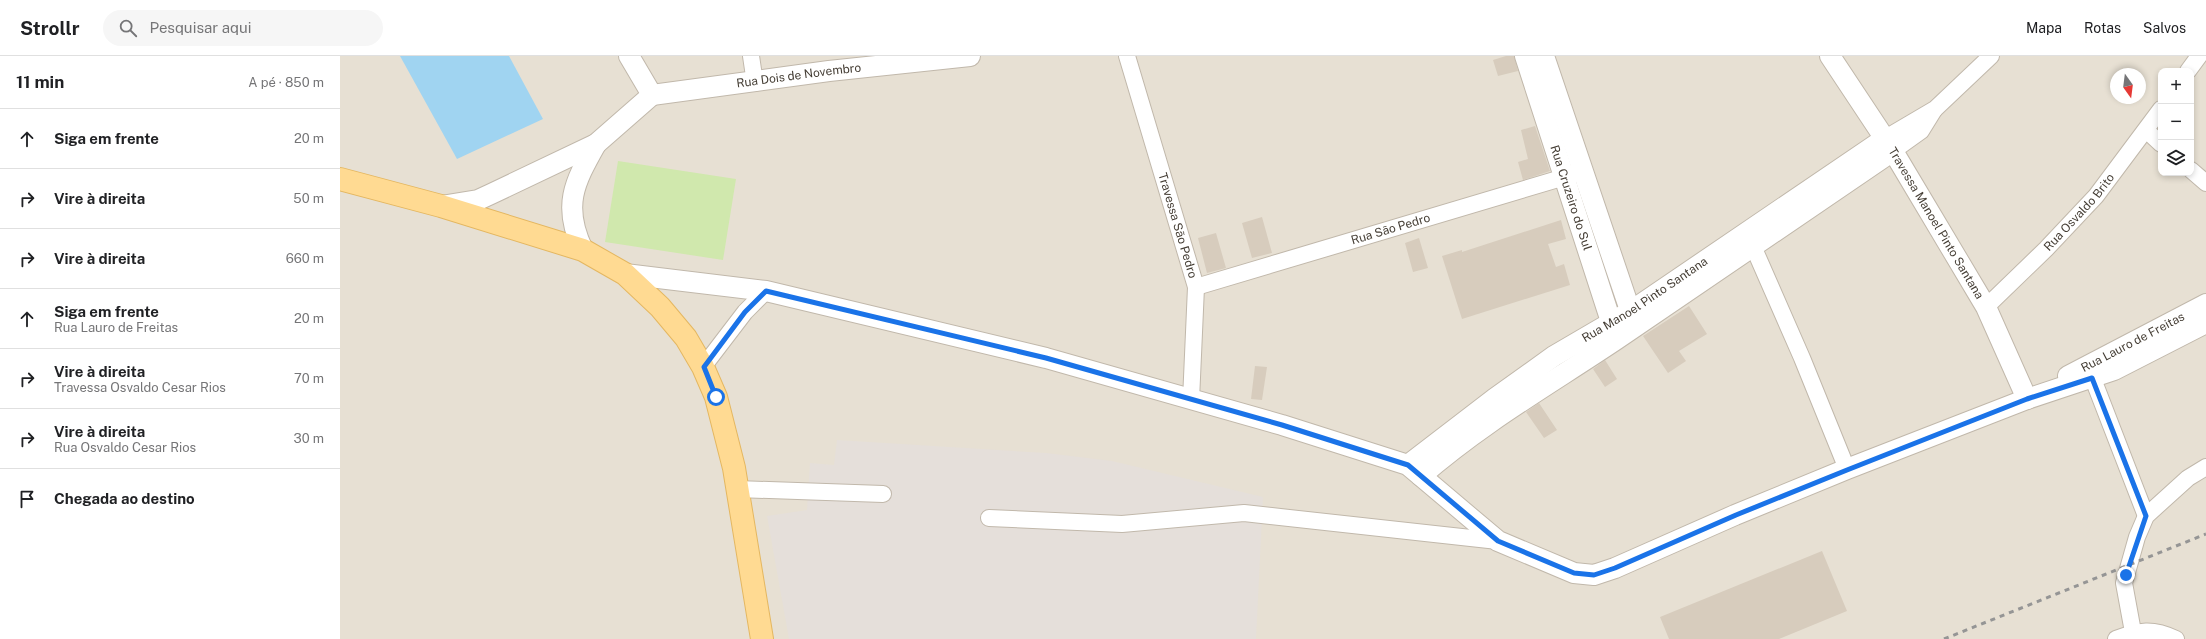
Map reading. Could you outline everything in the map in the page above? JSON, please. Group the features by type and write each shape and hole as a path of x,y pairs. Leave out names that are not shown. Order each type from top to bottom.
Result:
{"main road":[{"path":"340,179 441,206 583,250 625,274 660,307 686,338 704,367 716,397 734,468 762,639"}],"street":[{"path":"441,206 478,200 502,190 596,144 652,96 629,56"},
{"path":"751,56 755,83"},
{"name":"Rua Dois de Novembro","path":"652,96 829,72 970,56"},
{"name":"Travessa São Pedro","path":"1127,56 1196,287 1191,400"},
{"name":"Rua Cruzeiro do Sul","path":"1525,56 1614,331"},
{"name":"Rua Cruzeiro do Sul","path":"1544,56 1633,318"},
{"name":"Travessa Manoel Pinto Santana","path":"1830,56 1888,145 1986,307 2027,399"},
{"path":"1888,145 1935,109 1991,56"},
{"path":"2190,68 2199,56"},
{"name":"Rua Osvaldo Brito","path":"1986,307 2046,249 2096,196 2158,113"},
{"path":"2146,130 2158,141"},
{"path":"583,250 575,233 571,207 576,186 596,144"},
{"name":"Rua Manoel Pinto Santana","path":"1414,470 1494,398 1554,356 1614,331 1888,145"},
{"name":"Rua São Pedro","path":"1196,287 1565,178 1584,171"},
{"path":"2194,173 2206,183"},
{"path":"1750,240 1802,358 1847,470"},
{"path":"625,274 766,291 1046,358 1282,425 1414,470 1498,541"},
{"path":"704,367 740,318 766,291"},
{"name":"Rua Lauro de Freitas","path":"2090,372 2206,304"},
{"name":"Rua Lauro de Freitas","path":"2027,399 2047,393 2058,381 2148,354 2206,323"},
{"path":"2090,372 2146,516"},
{"path":"989,518 1122,524 1244,513 1498,541 1574,573 1594,575 1615,568 1736,515 2027,399"},
{"path":"2133,632 2124,583 2128,565 2146,516 2188,478 2206,467"},
{"path":"737,489 883,494"},
{"path":"2116,639 2133,632 2156,631 2168,637"}],"shaded area":[{"path":"340,56 2206,56 2206,639 340,639"},
{"path":"837,440 1046,453 1112,461 1263,497 1256,639 789,639 767,516 807,510 810,463 834,465"}],"green space":[{"path":"618,161 736,179 723,260 605,242"}],"water":[{"path":"400,56 509,56 543,119 457,159"}],"building":[{"path":"1506,56 1514,56 1518,71 1498,76 1493,60"},
{"path":"1535,126 1550,171 1523,180 1518,162 1528,159 1521,130"},
{"path":"1262,217 1272,253 1252,258 1242,223"},
{"path":"1561,220 1566,239 1548,244 1556,267 1564,264 1570,285 1462,319 1442,256 1462,250 1462,252"},
{"path":"1216,233 1226,268 1207,273 1198,238"},
{"path":"1419,238 1428,268 1413,272 1405,243"},
{"path":"1689,306 1707,334 1679,351 1686,361 1668,373 1643,336"},
{"path":"1605,360 1617,379 1605,387 1593,369"},
{"path":"1255,366 1267,367 1262,400 1251,399"},
{"path":"1539,403 1557,430 1544,438 1526,412"},
{"path":"1822,551 1847,611 1779,639 1669,639 1660,617"}],"railway":[{"path":"1944,639 2206,534"}],"route":[{"path":"716,397 704,367 719,344 745,312 766,291 1046,358 1282,425 1408,465 1498,541 1584,576 1594,575 1615,568 1736,515 2027,399 2092,378 2146,516 2128,565 2126,575"}]}
